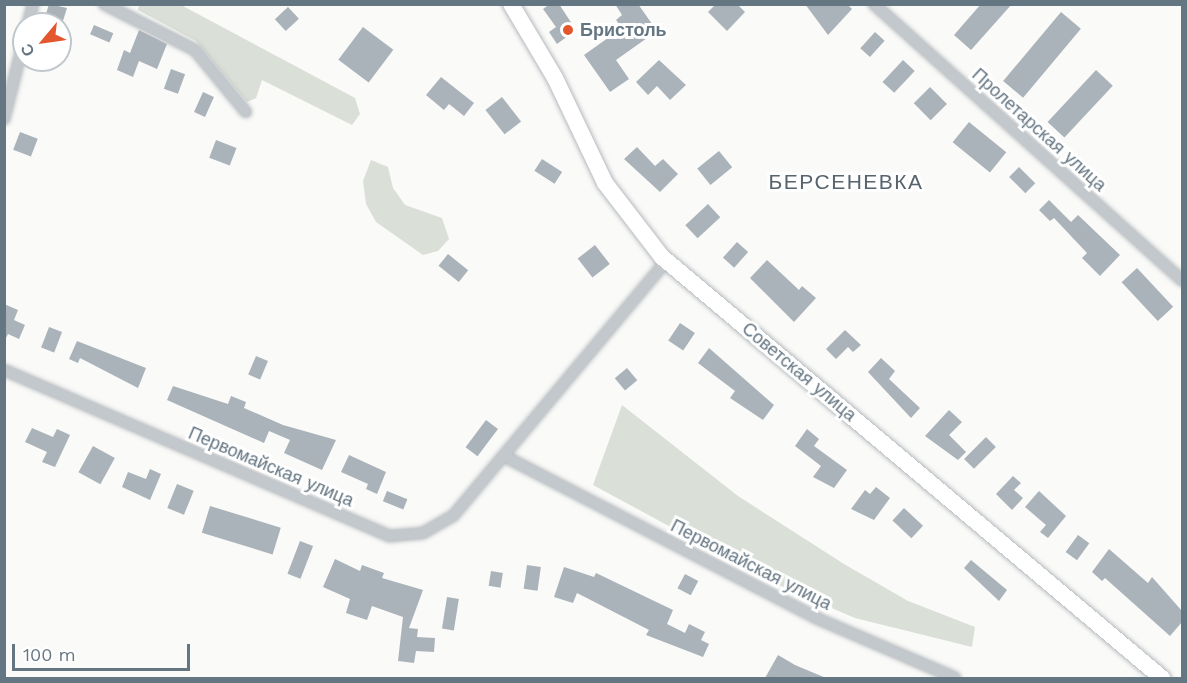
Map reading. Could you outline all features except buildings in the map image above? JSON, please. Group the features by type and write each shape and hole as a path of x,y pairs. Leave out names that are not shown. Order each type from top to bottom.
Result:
{"main road":[{"name":"Советская улица","path":"511,4 555,78 606,183 666,261 1162,678"}],"street":[{"path":"104,4 195,50 246,112"},
{"name":"Пролетарская улица","path":"874,4 1182,280"},
{"path":"4,119 16,72"},
{"name":"Первомайская улица","path":"4,370 390,536 423,533 453,516 666,261"},
{"name":"Первомайская улица","path":"504,456 816,618 955,678"}],"shaded area":[{"path":"139,5 181,5 355,98 360,114 352,125 262,80 256,98 247,102 196,41 138,10"},
{"path":"371,160 388,167 393,188 405,205 442,218 449,239 438,251 423,255 376,222 366,204 363,181"},
{"path":"622,405 738,496 844,564 908,601 975,627 972,647 855,618 778,585 593,485"}],"place":[{"name":"Бристоль","path":"568,30"}],"district":[{"name":"БЕРСЕНЕВКА","path":"846,182"}]}
